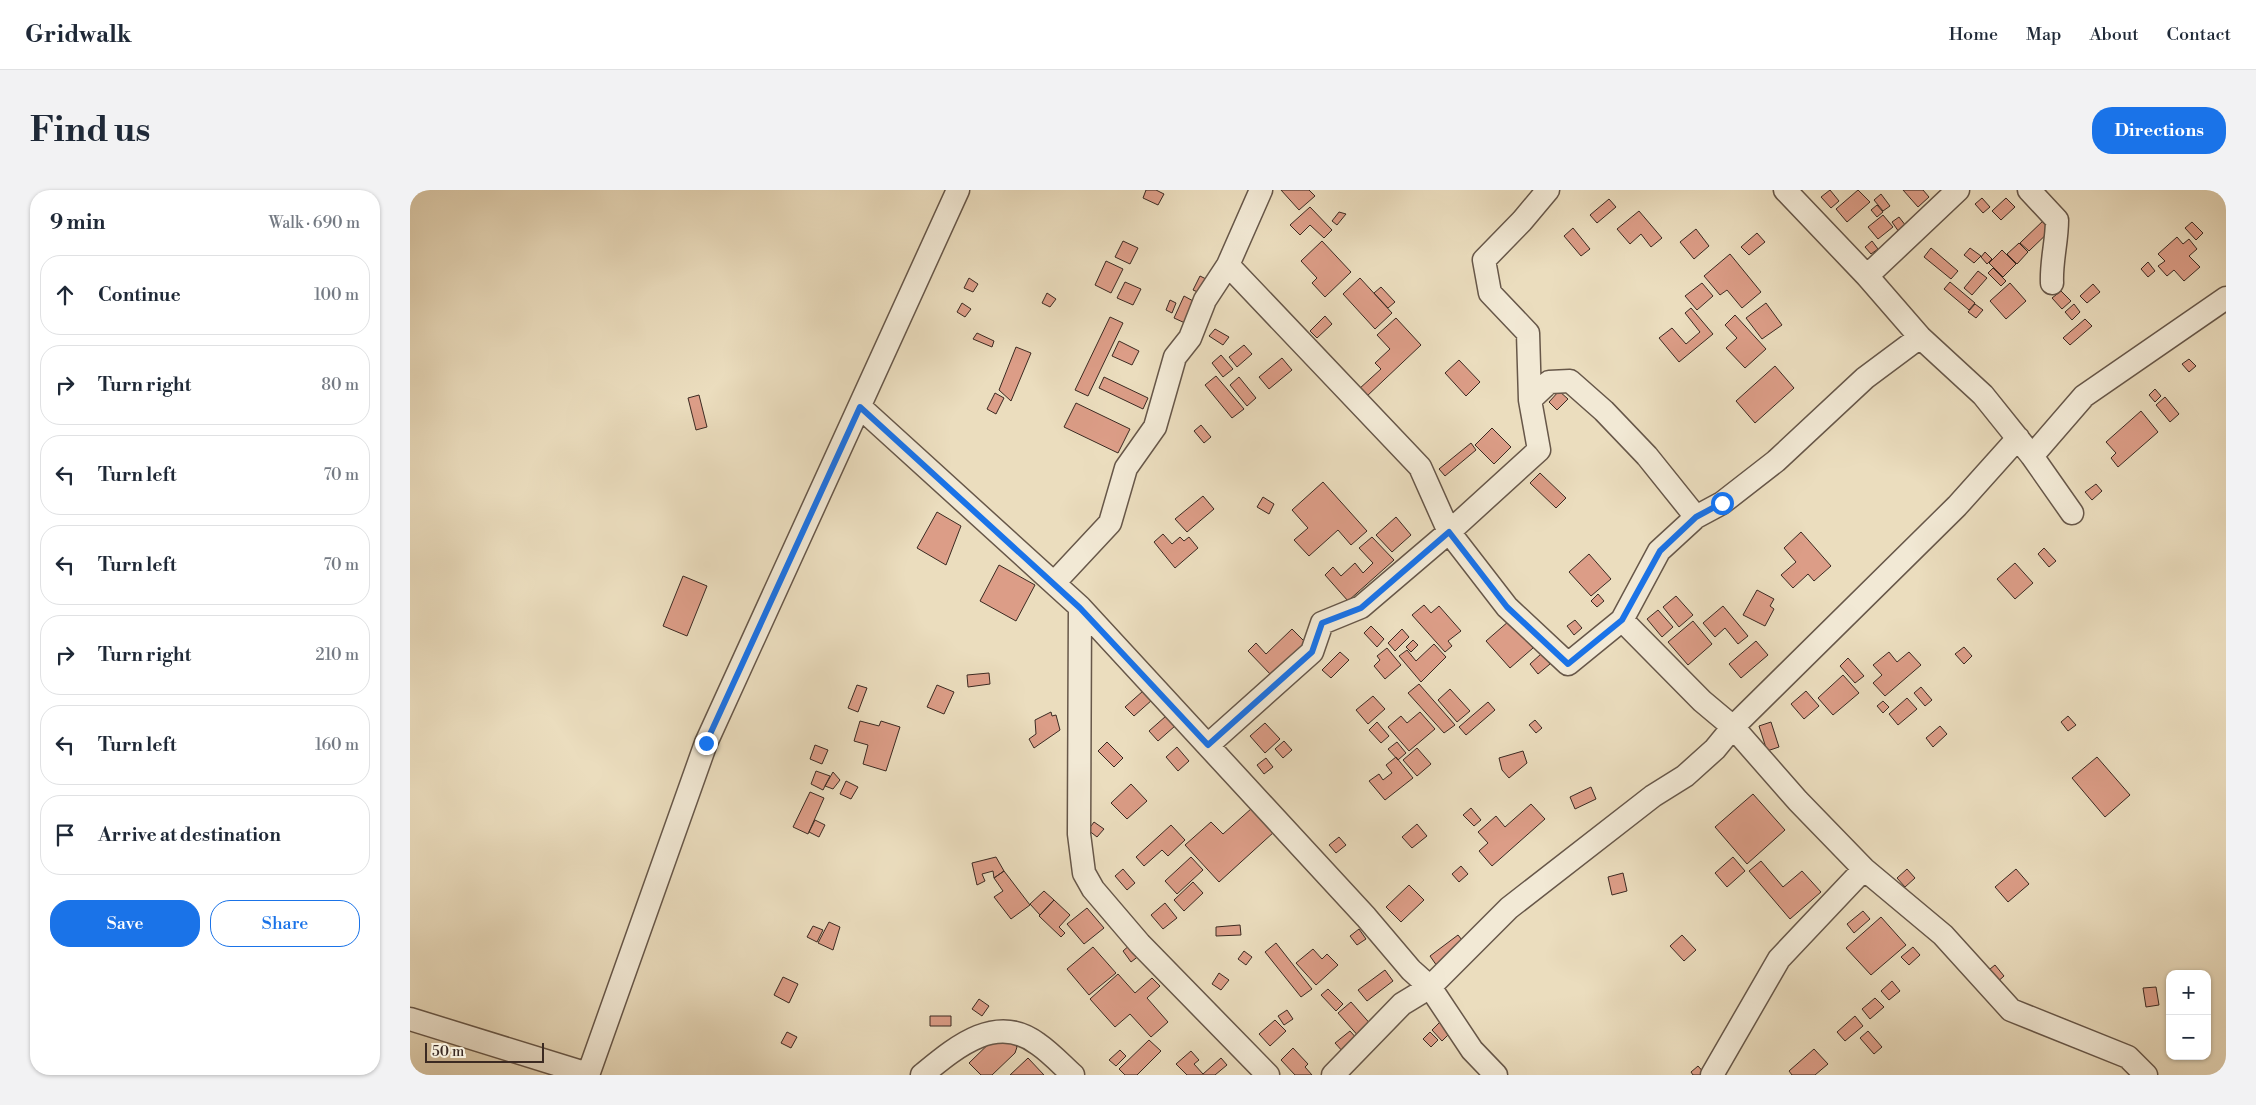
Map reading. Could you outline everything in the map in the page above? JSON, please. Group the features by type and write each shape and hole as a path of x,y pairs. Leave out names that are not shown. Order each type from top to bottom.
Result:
{"street":[{"path":"410,1019 588,1074 706,743 958,190"},
{"path":"1054,583 1110,523 1126,468 1155,427 1175,357 1190,338 1205,300 1228,265 1261,190"},
{"path":"1208,745 1312,652 1322,623 1361,608 1449,532 1539,450 1530,400 1528,334 1490,293 1484,260 1522,221 1548,190"},
{"path":"1785,190 1868,276 1920,337 1983,395 2032,456 2072,513"},
{"path":"1868,276 1958,190"},
{"path":"2029,190 2057,220 2057,242 2052,260 2052,283"},
{"path":"1228,265 1420,466 1449,532 1507,607 1568,664 1622,620 1660,551 1696,517 1722,503 1776,461 1865,378 1920,337"},
{"path":"2032,456 2084,396 2226,298"},
{"path":"1530,400 1549,382 1570,381 1604,411 1647,456 1696,517"},
{"path":"860,407 1080,608 1366,917 1411,970 1430,986 1472,1050 1496,1075"},
{"path":"1334,1075 1402,1004 1430,986 1509,908 1653,796 1685,776 1715,750 1733,727 1957,506 2018,438"},
{"path":"1080,608 1079,834 1084,873 1093,889 1140,944 1268,1075"},
{"path":"1622,620 1702,701 1733,727 1798,801 1864,870 1943,935 2011,1010 2128,1057 2146,1075"},
{"path":"1712,1075 1779,959 1864,870"},
{"path":"922,1075 956,1047 982,1035 1003,1030 1037,1043 1073,1075"}],"building":[{"path":"1146,190 1156,190 1164,194 1158,205 1143,198"},
{"path":"1281,190 1309,190 1315,196 1299,210"},
{"path":"1830,190 1839,201 1831,208 1821,197"},
{"path":"1858,190 1870,202 1847,222 1836,209"},
{"path":"1903,190 1923,190 1929,197 1918,207"},
{"path":"1881,194 1890,206 1883,211 1874,200"},
{"path":"1982,198 1990,207 1983,213 1975,204"},
{"path":"2006,198 2015,207 2001,220 1992,211"},
{"path":"1609,199 1616,207 1597,223 1590,215"},
{"path":"1877,205 1883,212 1877,217 1871,210"},
{"path":"1310,207 1332,230 1324,238 1310,225 1300,235 1290,225"},
{"path":"1639,211 1662,238 1651,247 1641,234 1630,244 1617,229"},
{"path":"1339,212 1346,214 1337,225 1332,221"},
{"path":"1883,215 1893,227 1878,239 1868,227"},
{"path":"1899,217 1906,226 1899,232 1892,222"},
{"path":"2046,218 2054,227 2029,251 2020,243"},
{"path":"2192,222 2203,233 2196,240 2185,228"},
{"path":"1573,228 1590,249 1581,256 1564,236"},
{"path":"1696,229 1709,246 1694,259 1680,242"},
{"path":"1757,233 1765,242 1749,255 1741,247"},
{"path":"2177,237 2183,244 2189,239 2197,249 2189,256 2200,267 2184,281 2174,270 2167,276 2158,266 2165,261 2158,254"},
{"path":"1123,241 1138,248 1130,264 1115,257"},
{"path":"1322,241 1351,272 1325,297 1312,283 1317,278 1301,261"},
{"path":"1872,241 1878,249 1871,254 1865,247"},
{"path":"2019,243 2028,252 2017,264 2007,254"},
{"path":"1931,248 1958,271 1951,279 1924,257"},
{"path":"1970,248 1981,256 1974,263 1964,255"},
{"path":"2002,250 2016,264 2003,277 1989,263"},
{"path":"1985,252 1992,259 1987,264 1981,257"},
{"path":"1730,254 1761,292 1742,308 1727,290 1720,295 1704,276"},
{"path":"1106,261 1123,269 1111,293 1095,285"},
{"path":"2148,262 2155,271 2148,277 2141,269"},
{"path":"1993,268 2006,281 2001,286 1988,273"},
{"path":"1978,271 1987,278 1972,295 1964,288"},
{"path":"1200,276 1206,279 1200,293 1193,290"},
{"path":"969,278 978,284 973,292 964,288"},
{"path":"1360,278 1392,313 1375,329 1343,294"},
{"path":"1125,282 1141,289 1133,305 1117,298"},
{"path":"1950,282 1975,303 1969,310 1944,289"},
{"path":"1702,283 1713,296 1697,310 1685,296"},
{"path":"2010,283 2026,301 2006,319 1990,301"},
{"path":"2093,284 2100,292 2087,303 2080,296"},
{"path":"1381,287 1395,302 1388,308 1374,293"},
{"path":"2061,291 2071,301 2062,309 2052,298"},
{"path":"1047,293 1056,299 1050,307 1042,303"},
{"path":"1184,296 1195,302 1185,323 1174,318"},
{"path":"1170,300 1176,303 1172,313 1166,310"},
{"path":"962,303 971,309 965,317 957,312"},
{"path":"1766,303 1782,325 1762,339 1746,318"},
{"path":"1975,304 1983,310 1976,318 1968,312"},
{"path":"2074,304 2080,312 2072,320 2065,312"},
{"path":"1691,308 1713,334 1679,362 1659,338 1672,328 1686,344 1700,332 1685,313"},
{"path":"1735,315 1766,349 1745,368 1726,348 1737,338 1725,325"},
{"path":"1325,316 1332,324 1317,338 1310,331"},
{"path":"1110,317 1123,323 1088,396 1075,390"},
{"path":"1396,318 1421,345 1366,397 1359,389 1381,369 1375,363 1390,349 1377,335"},
{"path":"2085,319 2092,326 2070,345 2063,338"},
{"path":"1215,329 1229,337 1223,345 1209,336"},
{"path":"977,333 994,341 992,347 973,339"},
{"path":"1119,341 1139,351 1132,365 1112,356"},
{"path":"1244,345 1252,354 1237,367 1229,357"},
{"path":"1016,347 1031,353 1011,401 999,390"},
{"path":"1221,355 1233,369 1223,377 1212,363"},
{"path":"1282,358 1292,370 1269,389 1259,377"},
{"path":"2189,359 2196,366 2189,372 2182,364"},
{"path":"1459,360 1480,382 1466,396 1445,373"},
{"path":"1775,366 1794,388 1755,423 1736,401"},
{"path":"1216,376 1244,409 1232,418 1205,385"},
{"path":"1104,377 1148,398 1143,409 1099,388"},
{"path":"1239,377 1256,398 1247,406 1230,385"},
{"path":"2155,389 2161,396 2155,402 2149,395"},
{"path":"1559,391 1568,399 1557,410 1549,402"},
{"path":"995,393 1004,398 996,414 987,409"},
{"path":"699,395 707,427 696,430 688,398"},
{"path":"2165,397 2179,414 2170,422 2156,405"},
{"path":"1076,403 1130,429 1118,453 1064,427"},
{"path":"2141,411 2158,432 2118,467 2111,458 2116,453 2106,442"},
{"path":"1201,425 1211,437 1204,443 1194,431"},
{"path":"1492,428 1511,447 1494,464 1475,445"},
{"path":"1471,443 1476,450 1445,476 1439,469"},
{"path":"1540,473 1566,498 1556,508 1530,483"},
{"path":"1323,482 1367,531 1351,545 1338,530 1309,556 1294,540 1308,528 1292,510"},
{"path":"2096,484 2102,491 2092,500 2085,492"},
{"path":"1203,496 1214,509 1187,532 1175,519"},
{"path":"1263,497 1274,504 1269,514 1257,507"},
{"path":"937,512 961,526 946,565 917,548"},
{"path":"1396,517 1411,535 1392,552 1376,535"},
{"path":"1801,532 1831,566 1814,581 1808,574 1793,588 1781,575 1796,562 1784,548"},
{"path":"1163,534 1172,544 1180,537 1184,541 1189,537 1198,548 1175,568 1154,542"},
{"path":"1372,537 1394,560 1348,601 1325,575 1333,567 1341,576 1355,563 1363,573 1373,563 1359,548"},
{"path":"2044,548 2056,561 2049,567 2038,554"},
{"path":"1589,554 1611,579 1591,596 1569,572"},
{"path":"2015,563 2033,583 2015,599 1997,579"},
{"path":"999,565 1035,585 1016,621 980,601"},
{"path":"683,576 707,586 687,636 663,626"},
{"path":"1757,590 1774,599 1770,606 1774,609 1765,626 1743,615"},
{"path":"1598,594 1604,601 1597,607 1591,601"},
{"path":"1676,596 1693,615 1679,627 1663,607"},
{"path":"1424,605 1431,613 1439,606 1461,631 1448,641 1452,646 1445,652 1412,615"},
{"path":"1723,606 1748,636 1738,644 1725,628 1715,637 1703,623"},
{"path":"1658,610 1673,627 1662,637 1647,619"},
{"path":"1575,620 1582,628 1574,635 1567,626"},
{"path":"1509,621 1533,648 1510,668 1486,641"},
{"path":"1693,621 1712,644 1688,665 1668,642"},
{"path":"1371,626 1384,639 1377,647 1364,633"},
{"path":"1292,629 1306,643 1272,676 1248,651 1256,643 1266,654"},
{"path":"1402,629 1409,637 1395,651 1388,643"},
{"path":"1413,640 1418,645 1411,652 1406,647"},
{"path":"1756,641 1768,655 1741,678 1729,664"},
{"path":"1434,644 1446,657 1421,682 1399,656 1407,650 1416,661"},
{"path":"1964,647 1972,656 1964,664 1955,654"},
{"path":"1387,648 1401,665 1385,679 1374,666 1380,660 1377,656"},
{"path":"1340,652 1349,660 1331,678 1322,670"},
{"path":"1889,652 1897,662 1909,652 1921,665 1885,696 1873,683 1882,675 1873,665"},
{"path":"1541,654 1550,664 1538,674 1530,664"},
{"path":"1848,658 1864,676 1855,683 1840,666"},
{"path":"989,673 990,684 968,687 967,675"},
{"path":"1843,675 1859,693 1833,715 1818,698"},
{"path":"1419,684 1455,725 1444,733 1408,693"},
{"path":"857,685 867,688 858,712 848,708"},
{"path":"937,685 954,692 944,714 927,707"},
{"path":"1921,687 1932,700 1925,706 1914,693"},
{"path":"1450,689 1470,711 1457,722 1438,700"},
{"path":"1143,691 1152,700 1134,716 1125,707"},
{"path":"1806,691 1819,706 1804,719 1791,704"},
{"path":"1373,696 1385,709 1368,724 1356,710"},
{"path":"1907,698 1917,709 1898,725 1889,714"},
{"path":"1883,701 1889,707 1883,713 1877,706"},
{"path":"1488,702 1495,710 1466,735 1459,727"},
{"path":"1051,712 1052,716 1056,715 1060,730 1034,748 1029,739 1036,734 1035,720"},
{"path":"1420,712 1435,729 1409,751 1388,727 1401,716 1407,723"},
{"path":"1166,716 1175,726 1158,741 1149,731"},
{"path":"2068,716 2076,725 2068,731 2061,722"},
{"path":"1535,720 1542,728 1536,733 1529,725"},
{"path":"860,721 879,726 881,721 900,727 886,771 863,764 868,745 854,741"},
{"path":"1377,722 1389,736 1381,743 1369,730"},
{"path":"1771,722 1779,747 1767,751 1759,726"},
{"path":"1265,723 1280,739 1265,753 1250,736"},
{"path":"1940,726 1947,734 1933,747 1926,738"},
{"path":"1284,741 1292,750 1283,758 1275,749"},
{"path":"1107,742 1123,758 1114,767 1098,751"},
{"path":"1397,742 1406,753 1398,760 1388,749"},
{"path":"815,745 828,750 822,764 810,759"},
{"path":"1177,747 1189,761 1178,771 1166,757"},
{"path":"1417,748 1431,764 1417,776 1403,760"},
{"path":"1523,751 1527,763 1509,778 1502,770 1499,758"},
{"path":"1396,757 1413,778 1385,800 1369,781 1379,774 1383,780 1392,773 1386,765"},
{"path":"2097,757 2130,795 2105,817 2072,778"},
{"path":"1266,758 1273,767 1264,774 1257,765"},
{"path":"816,771 830,776 823,790 811,784"},
{"path":"833,772 840,780 833,789 825,786"},
{"path":"846,781 858,787 851,799 840,794"},
{"path":"1131,784 1147,801 1127,819 1111,803"},
{"path":"1591,787 1596,799 1575,809 1570,797"},
{"path":"810,792 824,798 808,834 793,827"},
{"path":"1753,794 1785,830 1747,864 1715,827"},
{"path":"1531,804 1545,819 1492,866 1479,851 1488,843 1478,832 1496,816 1505,827"},
{"path":"1252,808 1274,832 1219,882 1185,845 1211,822 1223,834"},
{"path":"1471,808 1481,820 1474,826 1463,815"},
{"path":"815,820 825,825 819,837 809,832"},
{"path":"1094,822 1104,829 1097,837 1088,830"},
{"path":"1417,824 1427,836 1412,848 1402,837"},
{"path":"1171,825 1185,840 1168,856 1162,850 1144,866 1136,857"},
{"path":"1339,837 1346,845 1336,853 1329,845"},
{"path":"996,857 1004,871 994,878 993,871 982,874 985,881 977,885 972,863"},
{"path":"1191,857 1203,870 1177,894 1165,881"},
{"path":"1733,857 1745,871 1727,887 1715,873"},
{"path":"1761,861 1783,887 1802,871 1821,892 1790,919 1749,871"},
{"path":"1461,866 1468,874 1459,882 1452,874"},
{"path":"1123,869 1135,883 1127,890 1115,876"},
{"path":"1907,869 1915,878 1905,887 1897,878"},
{"path":"2016,869 2029,884 2008,902 1995,887"},
{"path":"1004,871 1030,905 1011,919 994,897 1003,891 994,878"},
{"path":"1623,873 1627,891 1612,895 1608,877"},
{"path":"1193,882 1203,893 1184,911 1174,900"},
{"path":"1409,885 1424,900 1401,922 1386,907"},
{"path":"1044,891 1054,900 1040,915 1030,904"},
{"path":"1054,900 1070,915 1059,927 1065,933 1061,937 1039,916"},
{"path":"1165,903 1177,918 1163,929 1151,915"},
{"path":"1087,908 1104,928 1084,944 1067,924"},
{"path":"1863,911 1870,919 1854,933 1847,924"},
{"path":"1881,917 1906,945 1871,975 1846,948"},
{"path":"829,922 840,927 833,950 818,943"},
{"path":"1240,925 1241,935 1216,936 1216,927"},
{"path":"813,926 823,930 817,942 807,937"},
{"path":"1359,929 1366,939 1357,945 1350,936"},
{"path":"1458,935 1466,945 1437,966 1430,956"},
{"path":"1682,935 1696,950 1684,961 1670,946"},
{"path":"1276,943 1312,989 1301,997 1265,952"},
{"path":"1131,944 1140,955 1131,962 1123,951"},
{"path":"1093,947 1116,973 1089,995 1067,969"},
{"path":"1913,947 1920,955 1909,965 1901,957"},
{"path":"1313,949 1322,959 1327,954 1338,965 1316,985 1296,963"},
{"path":"1244,951 1252,957 1246,965 1238,959"},
{"path":"1995,965 2004,976 1995,984 1985,973"},
{"path":"1385,970 1393,981 1367,1001 1358,990"},
{"path":"1219,973 1229,980 1221,990 1212,984"},
{"path":"1118,974 1135,993 1152,978 1160,986 1147,998 1168,1022 1151,1037 1130,1014 1115,1027 1090,999"},
{"path":"783,977 798,984 789,1003 774,995"},
{"path":"1892,981 1900,991 1889,1000 1881,991"},
{"path":"2156,987 2159,1005 2146,1007 2143,988"},
{"path":"1328,989 1343,1004 1336,1011 1321,995"},
{"path":"1875,998 1884,1007 1870,1019 1862,1009"},
{"path":"979,999 989,1006 982,1016 972,1009"},
{"path":"1351,1002 1373,1027 1360,1038 1338,1013"},
{"path":"1287,1010 1293,1019 1284,1025 1278,1016"},
{"path":"930,1016 951,1016 951,1026 930,1026"},
{"path":"1855,1016 1863,1026 1845,1041 1837,1032"},
{"path":"1275,1020 1286,1031 1270,1046 1259,1034"},
{"path":"1441,1021 1451,1032 1442,1041 1432,1030"},
{"path":"1002,1031 1017,1047 1015,1053 992,1075 981,1075 969,1063"},
{"path":"1350,1031 1358,1040 1344,1053 1335,1043"},
{"path":"1868,1031 1882,1047 1874,1054 1860,1038"},
{"path":"787,1032 797,1037 791,1048 781,1043"},
{"path":"1430,1032 1438,1040 1431,1047 1423,1039"},
{"path":"1149,1040 1161,1051 1137,1075 1125,1075 1119,1069"},
{"path":"1293,1048 1308,1064 1305,1067 1312,1075 1295,1075 1281,1060"},
{"path":"1814,1049 1828,1064 1815,1075 1792,1075 1789,1071"},
{"path":"1120,1050 1126,1056 1116,1066 1109,1060"},
{"path":"1191,1051 1199,1060 1194,1064 1203,1074 1221,1058 1227,1065 1215,1075 1187,1075 1176,1064"},
{"path":"1028,1058 1044,1075 1010,1075"},
{"path":"1698,1066 1706,1075 1693,1075 1691,1072"}],"route":[{"path":"706,743 860,407 1080,608 1208,745 1312,652 1322,623 1361,608 1449,532 1507,607 1568,664 1622,620 1660,551 1696,517 1722,503"}]}
